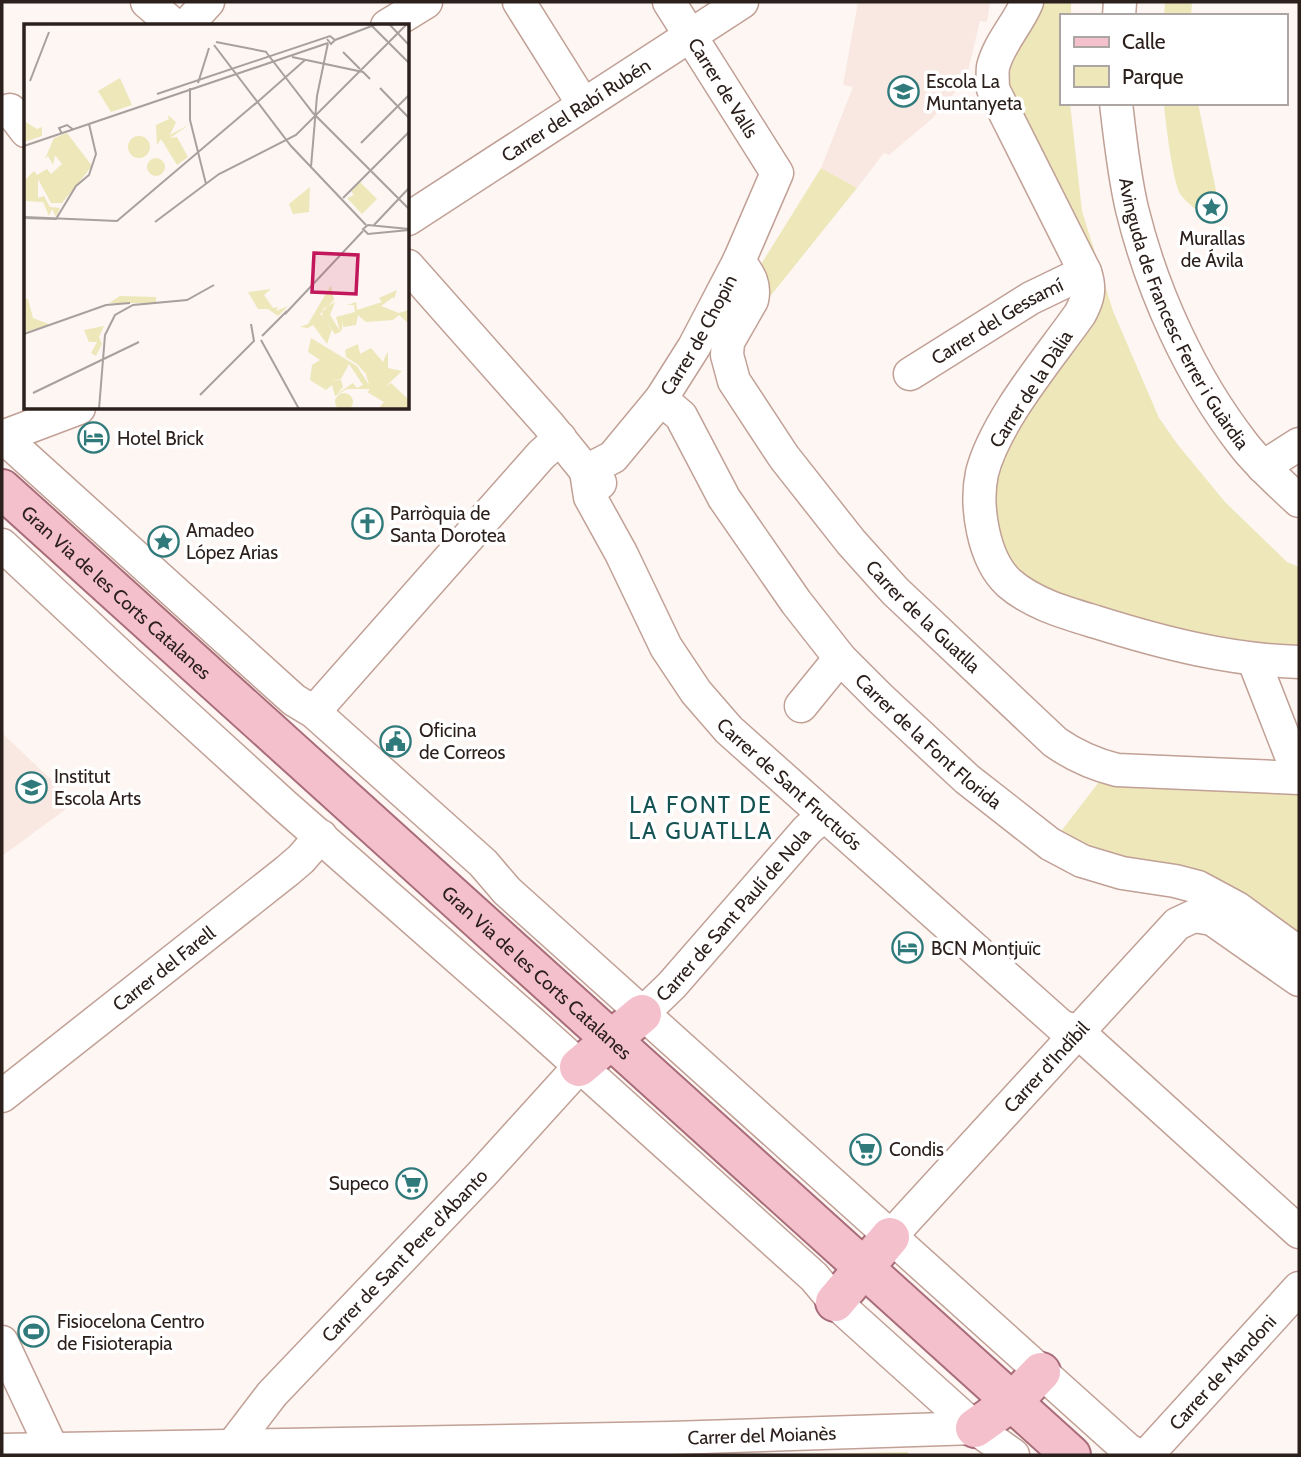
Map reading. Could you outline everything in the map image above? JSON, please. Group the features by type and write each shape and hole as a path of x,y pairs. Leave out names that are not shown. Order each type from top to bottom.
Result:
{"main road":[{"name":"Gran Via de les Corts Catalanes","path":"2,489 1071,1455"},
{"path":"579,1067 642,1014"},
{"path":"835,1302 890,1237"},
{"path":"975,1428 1013,1401 1041,1372"}],"street":[{"path":"147,2 172,24"},
{"path":"188,24 208,2"},
{"path":"390,24 426,2"},
{"path":"519,2 583,104"},
{"name":"Carrer de Valls","path":"669,2 777,173"},
{"name":"Carrer del Rabí Rubén","path":"410,218 742,2"},
{"name":"Carrer de la Dàlia","path":"1027,2 1001,47 993,67 993,89 1085,272 1089,285 1087,300 1000,428 987,459 982,474 980,505 992,559 1008,582 1054,609 1175,645 1254,661 1299,662"},
{"name":"Avinguda de Francesc Ferrer i Guàrdia","path":"1116,105 1132,208 1140,240 1170,317 1214,405 1263,467 1299,501"},
{"name":"Carrer de Chopin","path":"586,471 613,457 661,399 694,347 739,261 777,173"},
{"name":"Carrer de la Guatlla","path":"739,261 751,278 754,292 728,342 729,364 734,380 784,457 851,542 895,591 1055,742 1094,765 1118,770 1299,777"},
{"name":"Carrer del Gessamí","path":"910,374 1023,289 1085,272"},
{"name":"Carrer de Sant Fructuós","path":"411,273 560,438 586,471 607,490 652,572 687,645 718,691 808,778 1071,1017 1078,1032"},
{"name":"Carrer de la Font Florida","path":"661,399 681,416 724,498 796,602 840,658 967,779 1050,844 1082,861 1104,869 1175,881 1208,892 1237,908 1299,953"},
{"path":"74,410 2,437 294,700 314,712 483,863 507,891 890,1237 1128,1450 1139,1455"},
{"path":"314,712 541,455 560,438"},
{"path":"1263,467 1299,443"},
{"name":"Carrer de Sant Fructuós","path":"586,471 590,497 621,553 666,647 710,710 729,730 1061,1026 1078,1032 1299,1232"},
{"path":"2,544 125,660 814,1277 835,1302 975,1428 1013,1455"},
{"path":"801,706 840,658"},
{"path":"1254,661 1299,777"},
{"name":"Carrer de Sant Paulí de Nola","path":"642,1014 672,985 807,830 824,815"},
{"name":"Carrer del Farell","path":"2,1096 301,859 321,835"},
{"name":"Carrer d'Indíbil","path":"890,1237 1177,924 1194,916 1212,919 1299,980"},
{"name":"Carrer de Sant Pere d'Abanto","path":"233,1445 272,1394 482,1174 579,1067"},
{"name":"Carrer de Mandoni","path":"1147,1455 1299,1288"},
{"path":"2,1342 54,1452"},
{"name":"Carrer del Moianès","path":"2,1450 54,1452 233,1445 485,1448 975,1428"}],"shaded area":[{"name":"Escola La Muntanyeta","path":"858,2 990,2 987,22 980,21 966,79 933,118 889,155 884,153 857,188 821,168 853,87 843,85"},
{"name":"Institut Escola Arts","path":"2,733 77,801 2,856"}],"green space":[{"path":"1037,2 1071,2 1071,14 1060,14 1060,105 1070,105 1082,211 1113,311 1159,418 1178,445 1225,502 1287,562 1299,567 1299,648 1155,633 1086,613 1015,571 995,532 992,489 1006,438 1098,299 1001,91 1004,58"},
{"path":"1165,2 1192,2 1191,14 1164,14"},
{"path":"1164,105 1198,105 1222,220 1200,212 1181,195 1172,165"},
{"path":"821,168 857,188 732,344 760,266"},
{"path":"1102,778 1299,784 1299,935 1059,834"},
{"path":"908,1452 908,1455 735,1455"}],"place":[{"name":"Escola La Muntanyeta","path":"903,92"},
{"name":"Murallas de Ávila","path":"1212,207"},
{"name":"Hotel Brick","path":"94,438"},
{"name":"Parròquia de Santa Dorotea","path":"367,524"},
{"name":"Amadeo López Arias","path":"163,541"},
{"name":"Oficina de Correos","path":"396,741"},
{"name":"Institut Escola Arts","path":"31,787"},
{"name":"BCN Montjuïc","path":"908,948"},
{"name":"Condis","path":"866,1149"},
{"name":"Supeco","path":"412,1183"},
{"name":"Fisiocelona Centro de Fisioterapia","path":"34,1332"}],"district":[{"name":"LA FONT DE LA GUATLLA","path":"701,818"}]}
